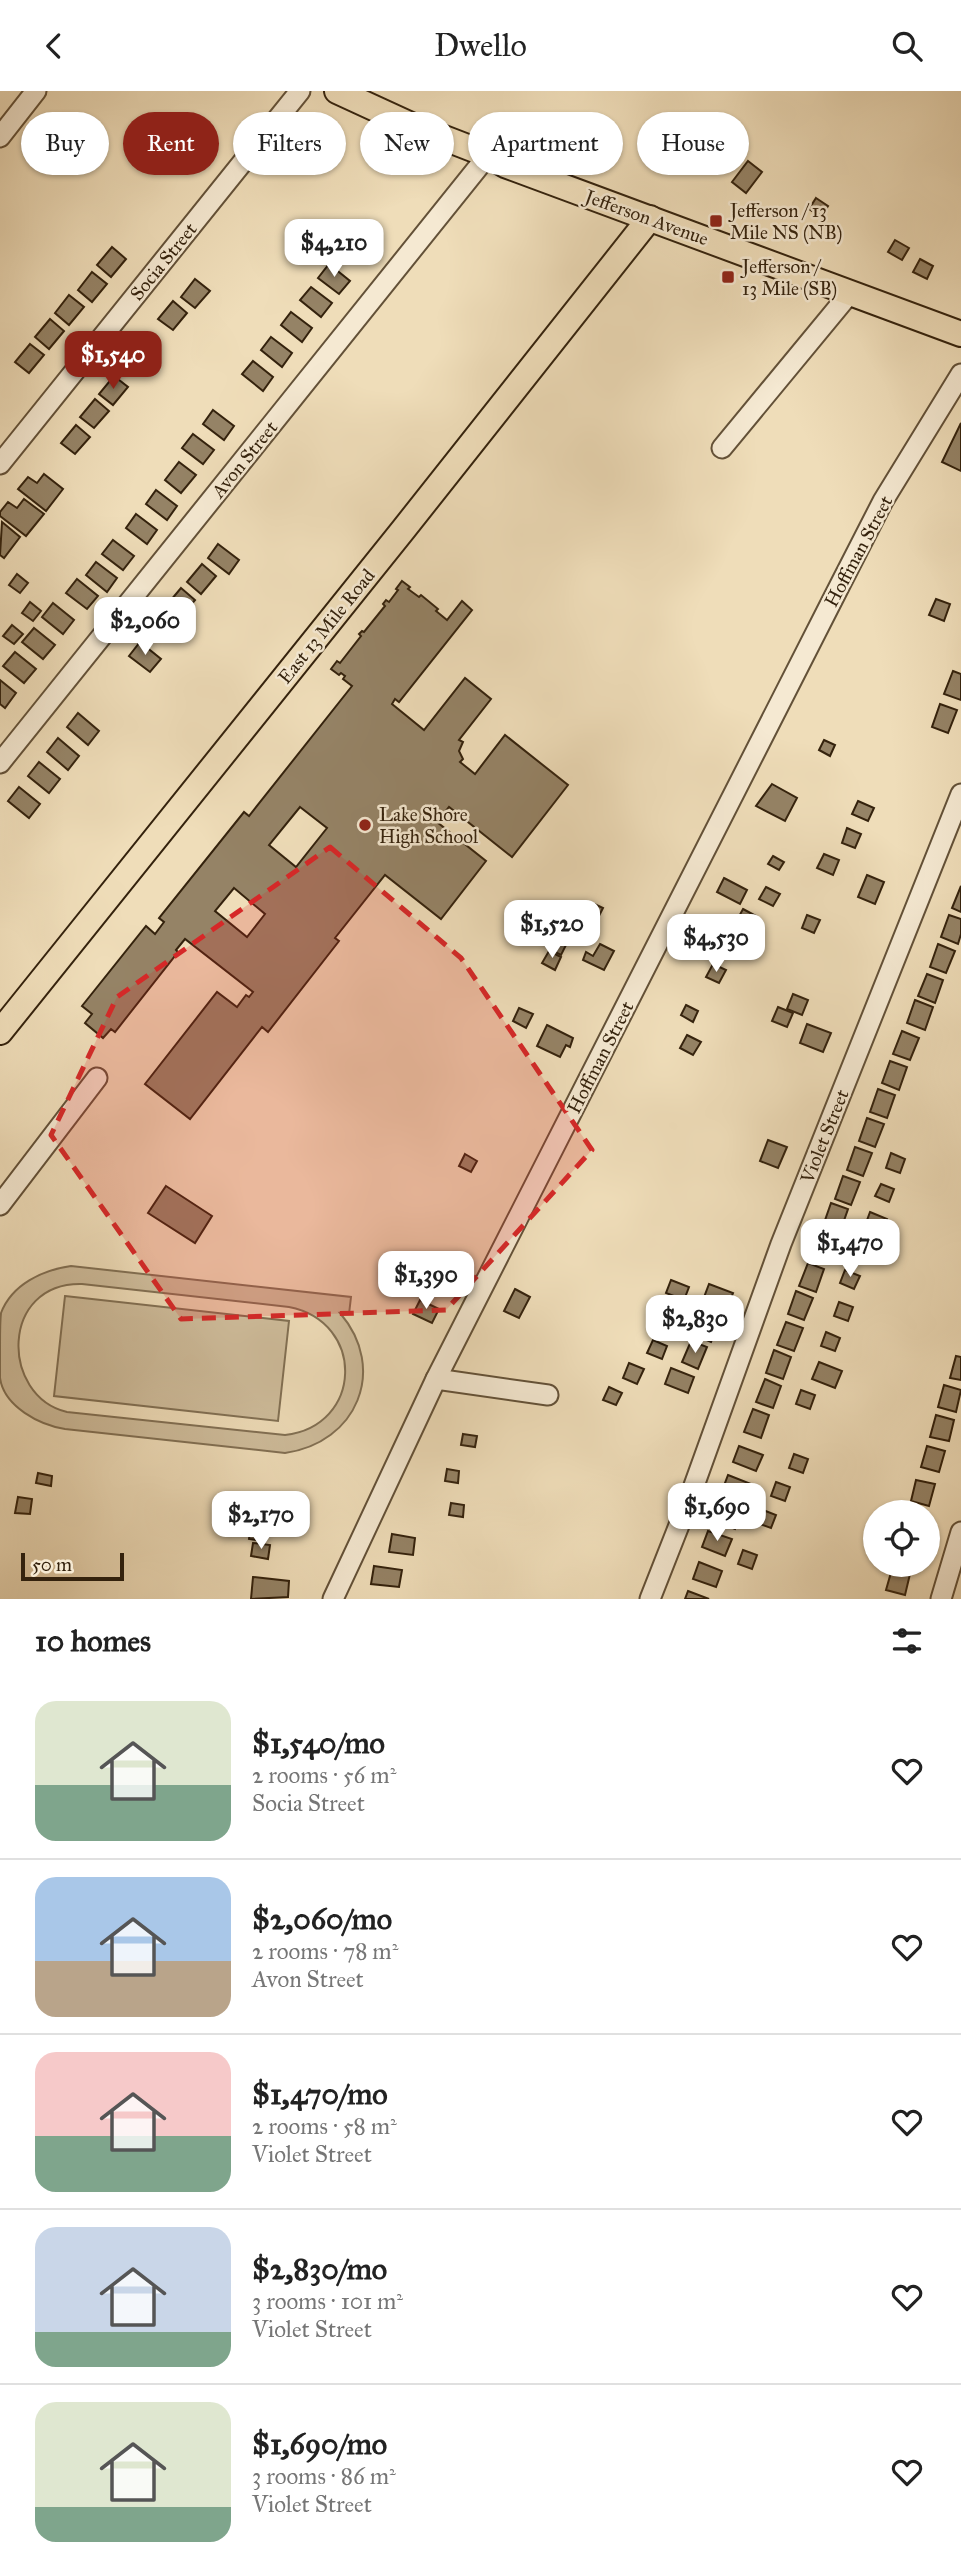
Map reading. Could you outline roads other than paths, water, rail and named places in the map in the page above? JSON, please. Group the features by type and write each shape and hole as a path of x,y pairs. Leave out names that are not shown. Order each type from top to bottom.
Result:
{"main road":[{"name":"Jefferson Avenue","path":"337,91 413,126 468,147"},
{"name":"Jefferson Avenue","path":"532,175 961,334"},
{"name":"East 13 Mile Road","path":"0,1032 650,218"}],"street":[{"path":"0,137 36,91"},
{"name":"Socia Street","path":"0,464 300,91"},
{"name":"Avon Street","path":"0,763 472,175"},
{"path":"722,448 850,293"},
{"name":"Hoffman Street","path":"333,1599 436,1379 883,501 961,374"},
{"name":"Violet Street","path":"650,1599 687,1505 781,1244 961,794"},
{"path":"0,1205 97,1078"},
{"path":"436,1379 548,1395"},
{"path":"941,1599 961,1532"}],"place":[{"name":"Jefferson / 13 Mile NS (NB)","path":"716,221"},
{"name":"Jefferson / 13 Mile (SB)","path":"728,277"},
{"name":"Lake Shore High School","path":"365,825"}]}
